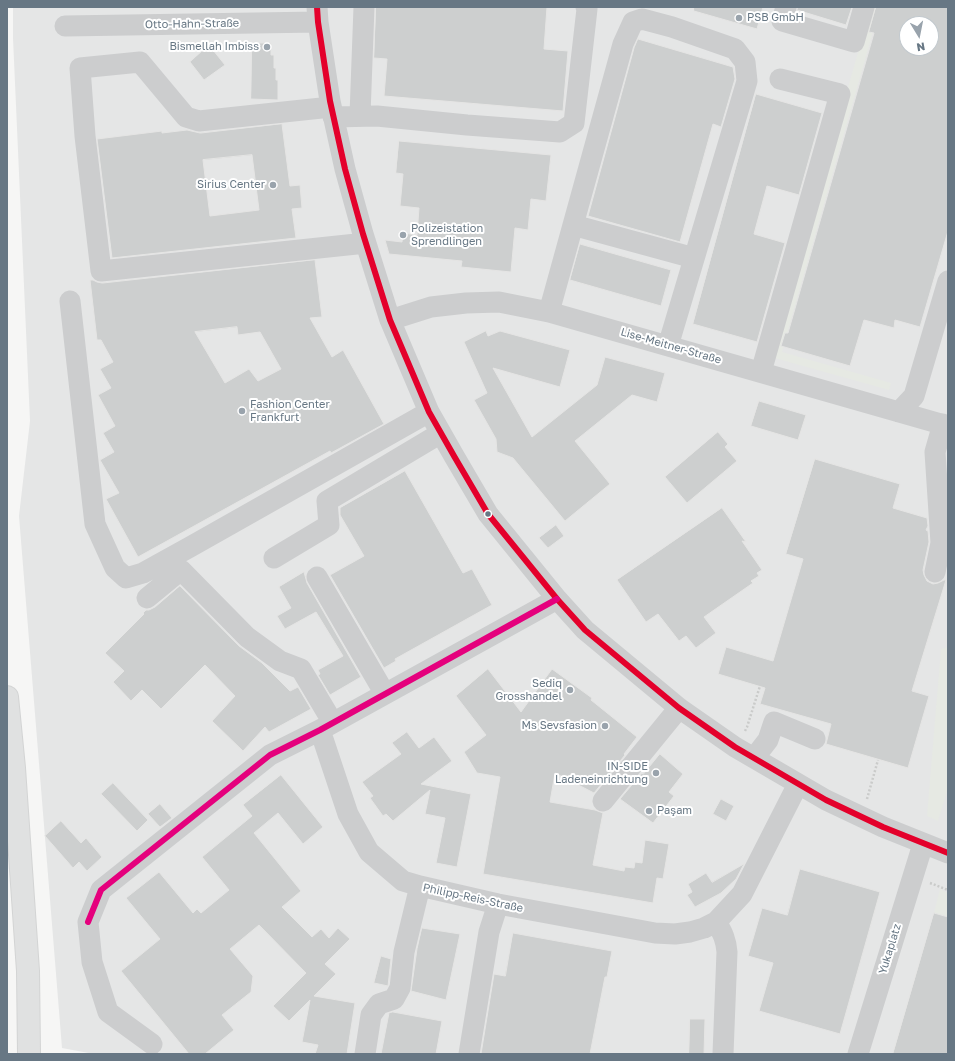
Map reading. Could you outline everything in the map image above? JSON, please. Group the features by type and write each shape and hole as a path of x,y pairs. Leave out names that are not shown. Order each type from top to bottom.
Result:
{"highway":[{"path":"7,698 14,768 28,971 29,1054"},
{"path":"28,971 43,1054"}],"street":[{"path":"360,115 364,7"},
{"path":"366,243 101,271 80,68 140,62 186,117 199,121 332,112 560,132 574,123 586,7"},
{"path":"786,7 782,21 854,42 864,7"},
{"name":"Otto-Hahn-Straße","path":"65,26 318,14 332,112 345,169 390,320 429,412 488,514 557,599 585,630 678,708 734,746 798,784 862,816 923,844 948,853"},
{"path":"549,312 623,44 633,22 642,19 735,49 745,62 747,81 668,346"},
{"path":"762,372 840,94 780,79"},
{"path":"573,225 694,258"},
{"path":"899,412 914,396 948,281"},
{"path":"70,301 96,524 115,568 126,578 142,573 156,566 429,412"},
{"name":"Lise-Meitner-Straße","path":"390,320 431,307 466,303 499,302 549,312 946,425"},
{"path":"935,572 941,543 935,452 946,425"},
{"path":"274,558 329,525 327,501 441,433"},
{"name":"Philipp-Reis-Straße","path":"147,598 181,570 247,637 280,661 301,669 327,726 348,814 369,852 403,881 420,886 498,904 655,933 675,934 690,932 704,928 716,922 742,894 798,784"},
{"path":"317,577 385,694"},
{"path":"152,1044 108,1012 92,962 88,922 101,890 270,755 327,726 557,599"},
{"path":"603,801 678,708"},
{"path":"754,758 768,740 774,722 815,738"},
{"name":"Yukaplatz","path":"858,1054 923,844"},
{"path":"365,1054 371,1015 379,1004 394,999 400,988 404,952 420,886"},
{"path":"469,1054 489,932 498,904"},
{"path":"716,922 724,934 727,952 723,1054"}],"path":[{"path":"734,746 747,728 760,686"},
{"path":"862,816 878,760"}],"shaded area":[{"path":"13,7 948,7 948,1054 94,1054 62,1048 19,516 30,421 13,38"},
{"path":"871,7 880,7 782,352 891,383 889,390 771,357"},
{"path":"948,647 948,788 938,821 927,816 941,649"},
{"path":"940,889 948,893 948,917 934,913"}],"building":[{"path":"376,7 547,7 544,49 568,51 563,111 384,96 387,59 374,58"},
{"name":"PSB GmbH","path":"694,7 763,7 757,29 694,11"},
{"path":"798,7 852,7 846,25 797,10"},
{"path":"876,7 948,7 948,231 920,327 895,320 894,328 864,320 850,366 781,346 785,333 788,333 874,33 869,32"},
{"path":"638,39 733,67 735,79 721,127 713,124 680,242 588,216 634,48"},
{"path":"252,43 271,43 271,55 274,55 274,68 276,68 276,80 278,80 278,100 251,99"},
{"path":"209,45 225,65 204,80 190,62"},
{"path":"756,94 822,113 799,195 767,186 754,234 785,243 757,342 693,324"},
{"path":"282,124 290,186 300,185 302,208 292,209 296,238 112,258 97,139 162,131 162,133 187,130 200,133","holes":["252,155 259,210 210,216 203,160"]},
{"path":"399,141 551,155 546,201 531,199 528,230 515,228 511,272 461,267 462,261 389,254 385,240 402,242 403,233 417,235 419,208 400,206 403,174 396,173"},
{"path":"580,244 671,270 661,306 570,280"},
{"name":"Fashion Center Frankfurt","path":"315,260 322,317 310,318 332,357 343,350 384,424 331,453 330,451 138,557 106,499 119,493 100,460 114,452 103,433 115,426 98,395 111,388 100,369 113,362 101,340 97,340 90,280 102,283","holes":["237,327 238,335 260,332 281,369 258,381 249,369 225,383 195,332"]},
{"path":"486,331 488,336 500,331 570,350 560,387 493,368 532,437 597,385 605,357 665,373 657,402 632,395 575,441 610,484 565,521 513,458 497,452 496,439 474,400 487,393 464,342"},
{"path":"759,401 806,415 798,440 751,426"},
{"path":"718,432 728,444 725,447 737,461 687,503 665,477"},
{"path":"815,459 900,484 893,508 927,518 928,526 926,530 928,531 929,542 923,570 924,575 927,581 933,584 946,580 912,691 929,696 908,768 826,744 831,724 760,704 765,688 718,674 726,647 773,661 803,559 786,554"},
{"path":"405,471 463,573 472,569 492,605 395,659 396,661 384,668 330,575 364,556 340,515 340,508"},
{"path":"722,508 746,542 742,541 762,570 757,573 759,576 751,581 753,583 704,617 716,633 696,648 686,636 679,641 658,614 646,622 617,580"},
{"path":"556,525 564,536 548,548 539,538"},
{"path":"304,572 307,583 361,677 330,695 318,675 320,674 318,670 343,656 316,612 285,629 277,616 291,608 279,587"},
{"path":"180,586 239,646 262,663 290,691 298,687 311,709 269,732 265,727 243,751 212,721 235,696 205,665 161,709 142,690 131,701 113,682 124,671 105,653 144,614 143,613 146,610 155,607"},
{"path":"488,669 521,712 552,669 592,698 591,700 637,737 624,754 625,755 594,793 555,773 550,802 595,810 603,813 593,865 624,871 625,867 634,868 635,862 642,863 645,840 669,844 663,879 657,878 653,903 483,874 500,777 477,773 464,752 486,735 456,696"},
{"path":"407,732 419,748 434,737 452,761 421,784 471,794 457,867 436,863 445,818 425,814 430,790 393,821 386,814 383,816 370,798 373,796 362,782 401,754 392,743"},
{"path":"660,754 683,774 669,792 674,796 653,823 620,799"},
{"path":"281,775 323,827 303,844 278,813 254,833 301,891 282,907 312,937 321,929 329,938 338,928 350,939 325,964 336,974 314,996 355,1003 347,1054 315,1054 318,1045 302,1042 310,1000 289,1021 273,1006 306,973 259,925 230,949 253,976 251,992 222,1015 234,1030 205,1054 189,1054 121,971 160,939 126,898 159,872 193,913 197,909 201,913 229,890 202,857 252,816 243,805"},
{"path":"113,783 148,820 137,831 101,794"},
{"path":"721,799 734,806 726,821 713,814"},
{"path":"160,804 172,818 160,827 148,814"},
{"path":"61,821 81,843 86,838 102,857 87,871 79,862 73,868 45,836"},
{"path":"744,864 736,879 721,893 695,907 687,895 692,892 688,884 706,873 712,882"},
{"path":"800,869 880,892 840,1034 759,1011 773,963 748,956 762,908 787,915"},
{"path":"934,913 948,917 948,1054 893,1054"},
{"path":"422,928 460,934 446,1000 411,991 417,949"},
{"path":"513,933 612,951 607,977 605,977 590,1054 481,1054 494,974 505,976"},
{"path":"381,956 391,959 388,986 374,983"},
{"path":"393,1012 442,1021 436,1054 381,1054 389,1013"},
{"path":"690,1019 705,1019 704,1054 689,1054"}],"transit line":[{"path":"317,7 330,101 345,169 363,234 390,320 429,412 488,514 557,599 585,630 679,708 735,747 826,800 883,827 948,853"},
{"path":"88,922 101,890 270,755 320,730 557,599"}],"place":[{"name":"PSB GmbH","path":"739,18"},
{"name":"Bismellah Imbiss","path":"267,47"},
{"name":"Sirius Center","path":"273,185"},
{"name":"Polizeistation Sprendlingen","path":"403,235"},
{"name":"Fashion Center Frankfurt","path":"242,411"},
{"name":"Sediq Grosshandel","path":"570,690"},
{"name":"Ms Sevsfasion","path":"605,726"},
{"name":"IN-SIDE Ladeneinrichtung","path":"656,773"},
{"name":"Paşam","path":"649,811"}]}
